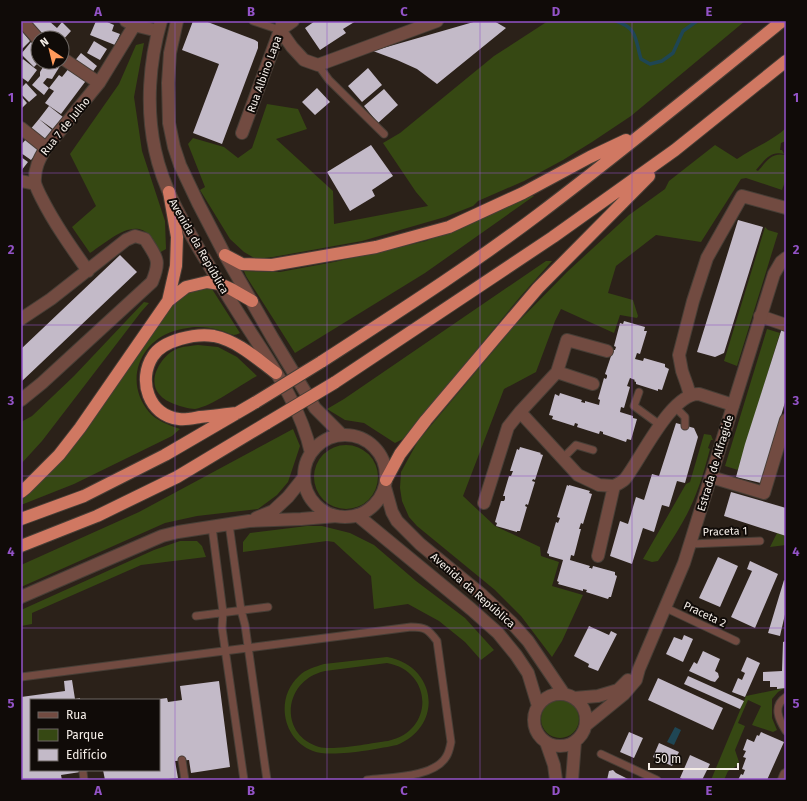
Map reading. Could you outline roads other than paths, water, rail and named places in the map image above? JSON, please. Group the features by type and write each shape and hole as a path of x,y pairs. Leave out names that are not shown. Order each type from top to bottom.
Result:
{"highway":[{"path":"21,519 90,492 165,455 322,362 429,291 538,215 647,130 782,21"},
{"path":"21,546 97,516 177,477 334,383 553,237 675,150 786,61"},
{"path":"225,255 242,264 272,265 376,247 449,227 647,130"},
{"path":"385,483 400,454 538,288 675,150"},
{"path":"168,301 176,266 177,238 169,192"},
{"path":"21,492 59,455 80,428 168,301 186,287 207,282 220,284 232,289 252,301"},
{"path":"237,413 179,419 162,413 153,405 147,393 145,380 147,367 153,355 165,345 178,339 213,336 232,343 244,350 276,373"}],"street":[{"path":"22,21 30,30"},
{"name":"Avenida da República","path":"177,21 168,67 169,114 174,147 185,176 225,255 314,408 342,435 354,436 365,440 375,447 382,457 386,468 385,483 392,512 397,521 420,544 487,599 511,622 528,641 569,696"},
{"name":"Rua Albino Lapa","path":"242,133 282,26 293,21"},
{"path":"282,26 292,47 304,60 318,65 437,21"},
{"path":"132,22 160,26"},
{"name":"Rua 7 de Julho","path":"35,184 36,168 39,159 46,148 99,83 132,22"},
{"name":"Avenida da República","path":"160,26 153,61 150,92 151,124 155,151 169,192 188,230 293,402 308,438 311,453"},
{"path":"70,63 99,83"},
{"path":"21,128 46,148"},
{"path":"21,182 35,184 60,232 88,270"},
{"path":"690,395 679,361 680,350 707,258 742,196 786,208"},
{"path":"21,319 51,299 126,240 135,236 145,239 158,260 157,270 152,282 42,383 21,400"},
{"name":"Estrada de Alfragide","path":"586,725 624,694 636,680 639,668 666,608 690,544 774,274 781,262 786,258"},
{"path":"760,316 786,325"},
{"path":"484,503 508,427 557,372 568,340 606,351"},
{"path":"557,372 593,384"},
{"path":"520,412 578,475 599,485 614,486 624,480 660,425 683,399 690,395 699,394 733,404"},
{"path":"711,477 764,493 786,420"},
{"path":"337,516 324,511 314,502 307,490 304,477 306,464 311,453 320,444 330,438 342,435"},
{"path":"249,521 273,510 288,497 304,477"},
{"path":"21,597 162,536 178,532 249,521 299,520 337,516 350,517 357,515 366,511 375,504 381,496 385,483"},
{"path":"598,556 614,486"},
{"name":"Avenida da República","path":"357,515 471,608 498,633 516,654 528,673 538,706"},
{"name":"Estrada de Alfragide","path":"569,696 598,696 618,690 639,668"},
{"path":"554,694 569,696 582,705 586,714 586,725 582,734 575,742 566,746 555,746 546,742 538,735 534,726 534,716 538,706 545,699 554,694"},
{"path":"546,742 554,765 556,780"},
{"path":"572,780 575,742"},
{"path":"784,780 786,775"}],"lane":[{"path":"253,21 282,26"},
{"path":"318,65 328,80 384,134"},
{"path":"639,392 634,406 660,425"},
{"path":"675,407 685,417 685,426"},
{"path":"563,458 576,445 593,450"},
{"path":"229,524 240,610 245,625 267,780"},
{"path":"212,526 223,612 222,628 244,780"},
{"name":"Praceta 1","path":"690,544 760,541"},
{"path":"196,616 268,607"},
{"name":"Praceta 2","path":"666,608 736,641"},
{"path":"21,677 411,626 422,627 430,632 437,640 451,742 447,756 437,767 424,776 367,780"},
{"path":"786,697 780,703 777,710 778,716 786,731"},
{"path":"601,754 657,780"},
{"path":"182,760 185,780"},
{"path":"83,772 84,780"}],"water":[{"path":"675,727 681,730 674,745 667,742"}],"waterway":[{"path":"616,21 628,27 632,31 641,59 650,64 662,61 673,53 683,31 697,21"}]}
